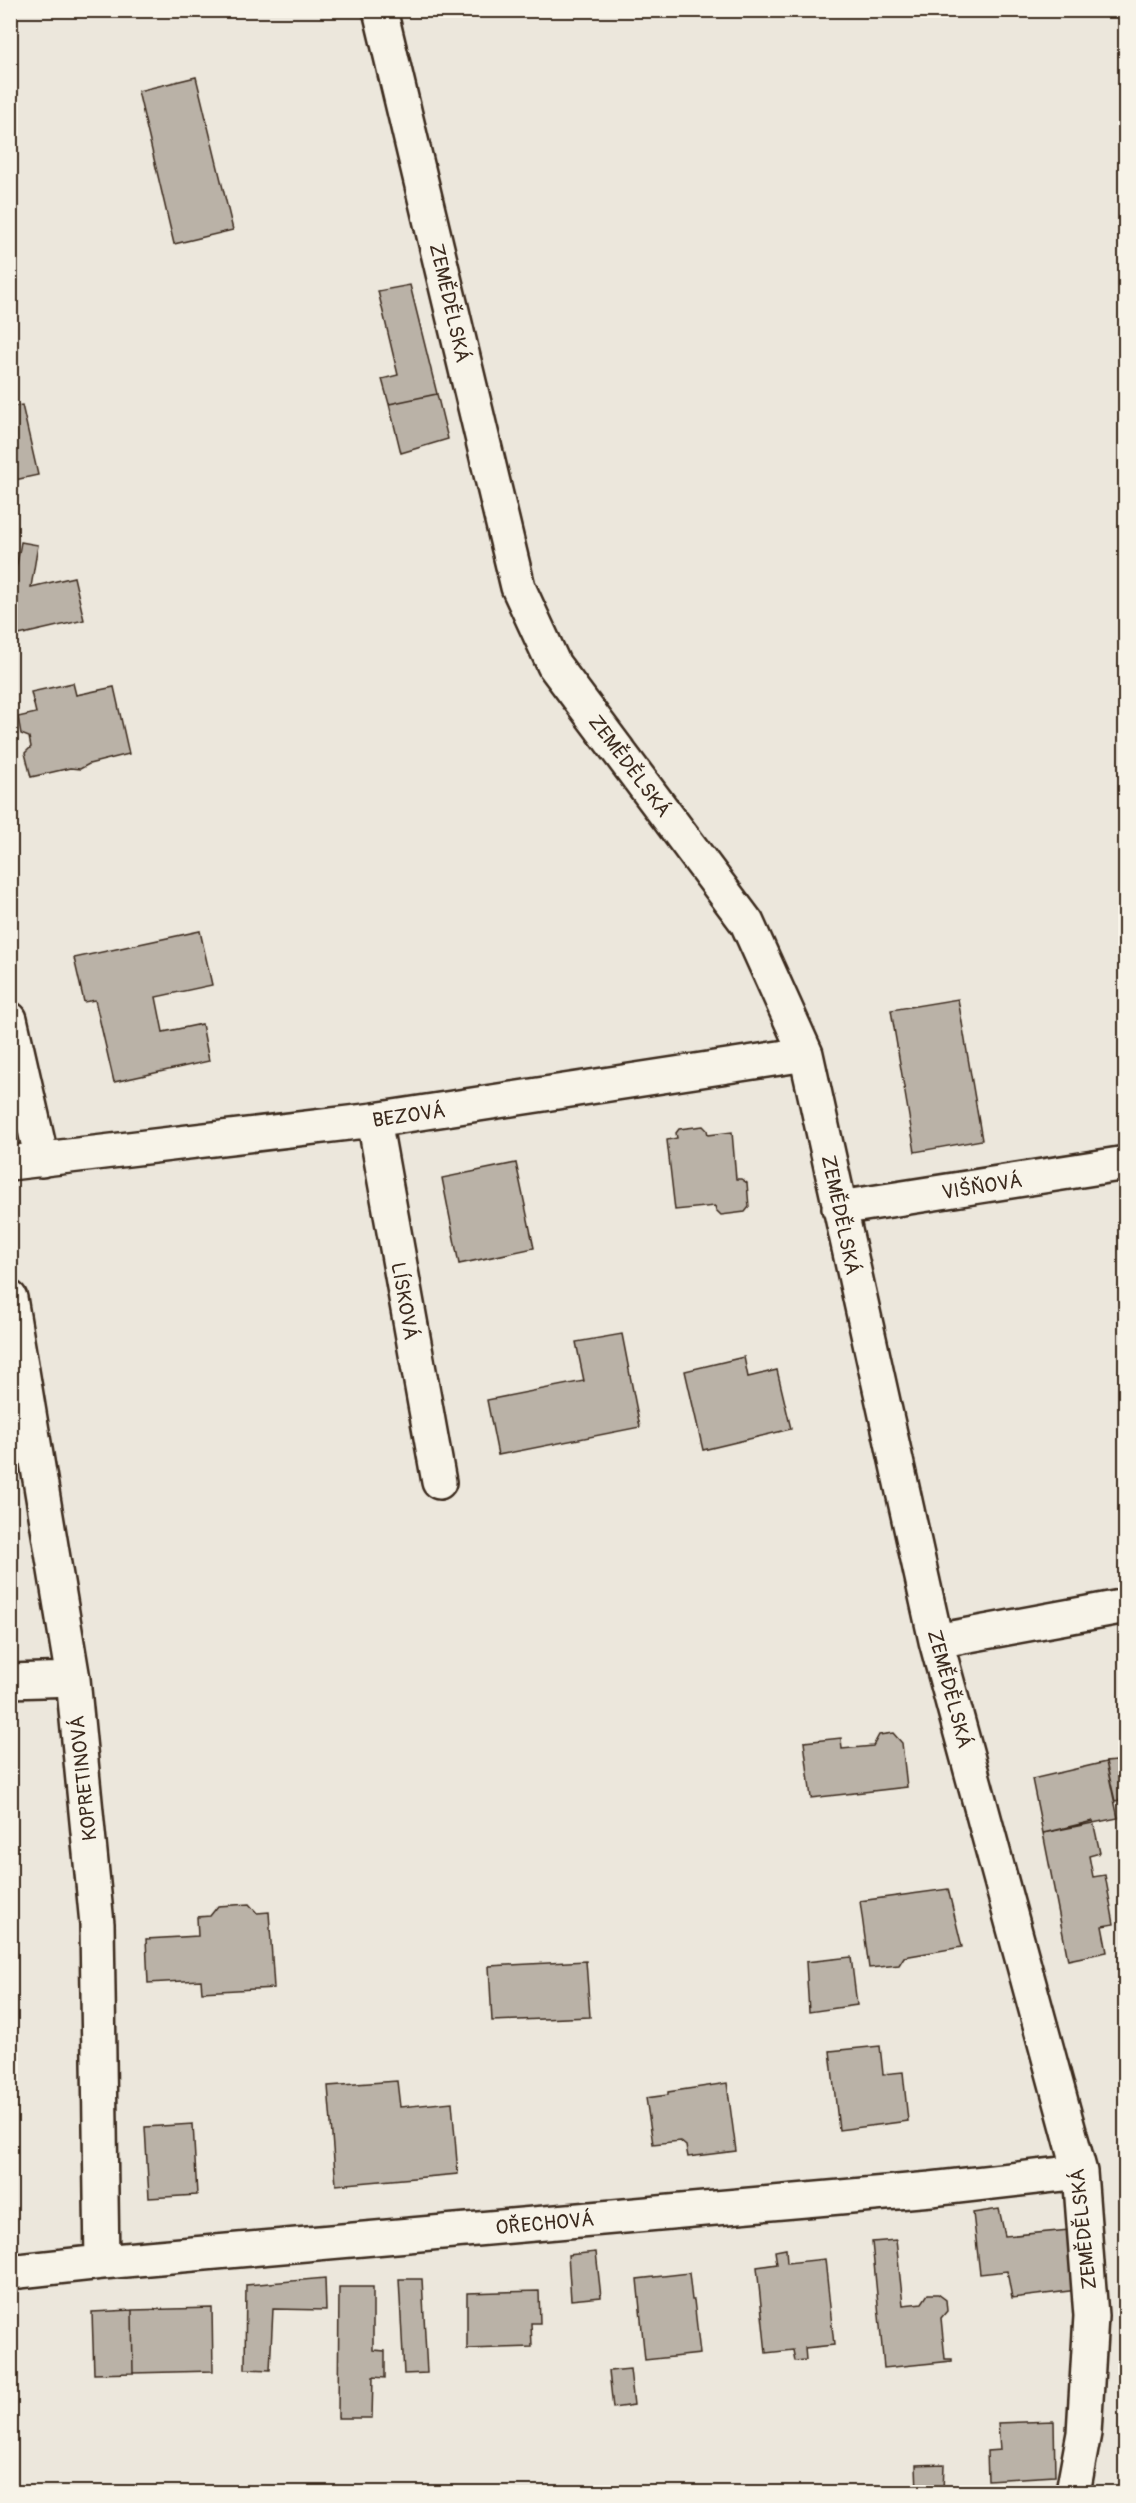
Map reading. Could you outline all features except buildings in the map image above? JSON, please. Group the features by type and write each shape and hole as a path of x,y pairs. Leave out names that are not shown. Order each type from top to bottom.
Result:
{"street":[{"name":"ZEMĚDĚLSKÁ","path":"380,10 518,587 554,665 747,923 806,1054 936,1641 1080,2172 1091,2316 1084,2433 1073,2493"},
{"path":"10,1018 42,1160"},
{"name":"BEZOVÁ","path":"10,1163 374,1120 806,1054"},
{"name":"LÍSKOVÁ","path":"374,1120 439,1482"},
{"name":"VIŠŇOVÁ","path":"839,1208 1125,1163"},
{"name":"KOPRETINOVÁ","path":"10,1298 73,1679 97,1924 102,2262"},
{"path":"936,1641 1125,1606"},
{"path":"10,1681 73,1679"},
{"name":"OŘECHOVÁ","path":"10,2272 931,2189 1080,2172"}]}
